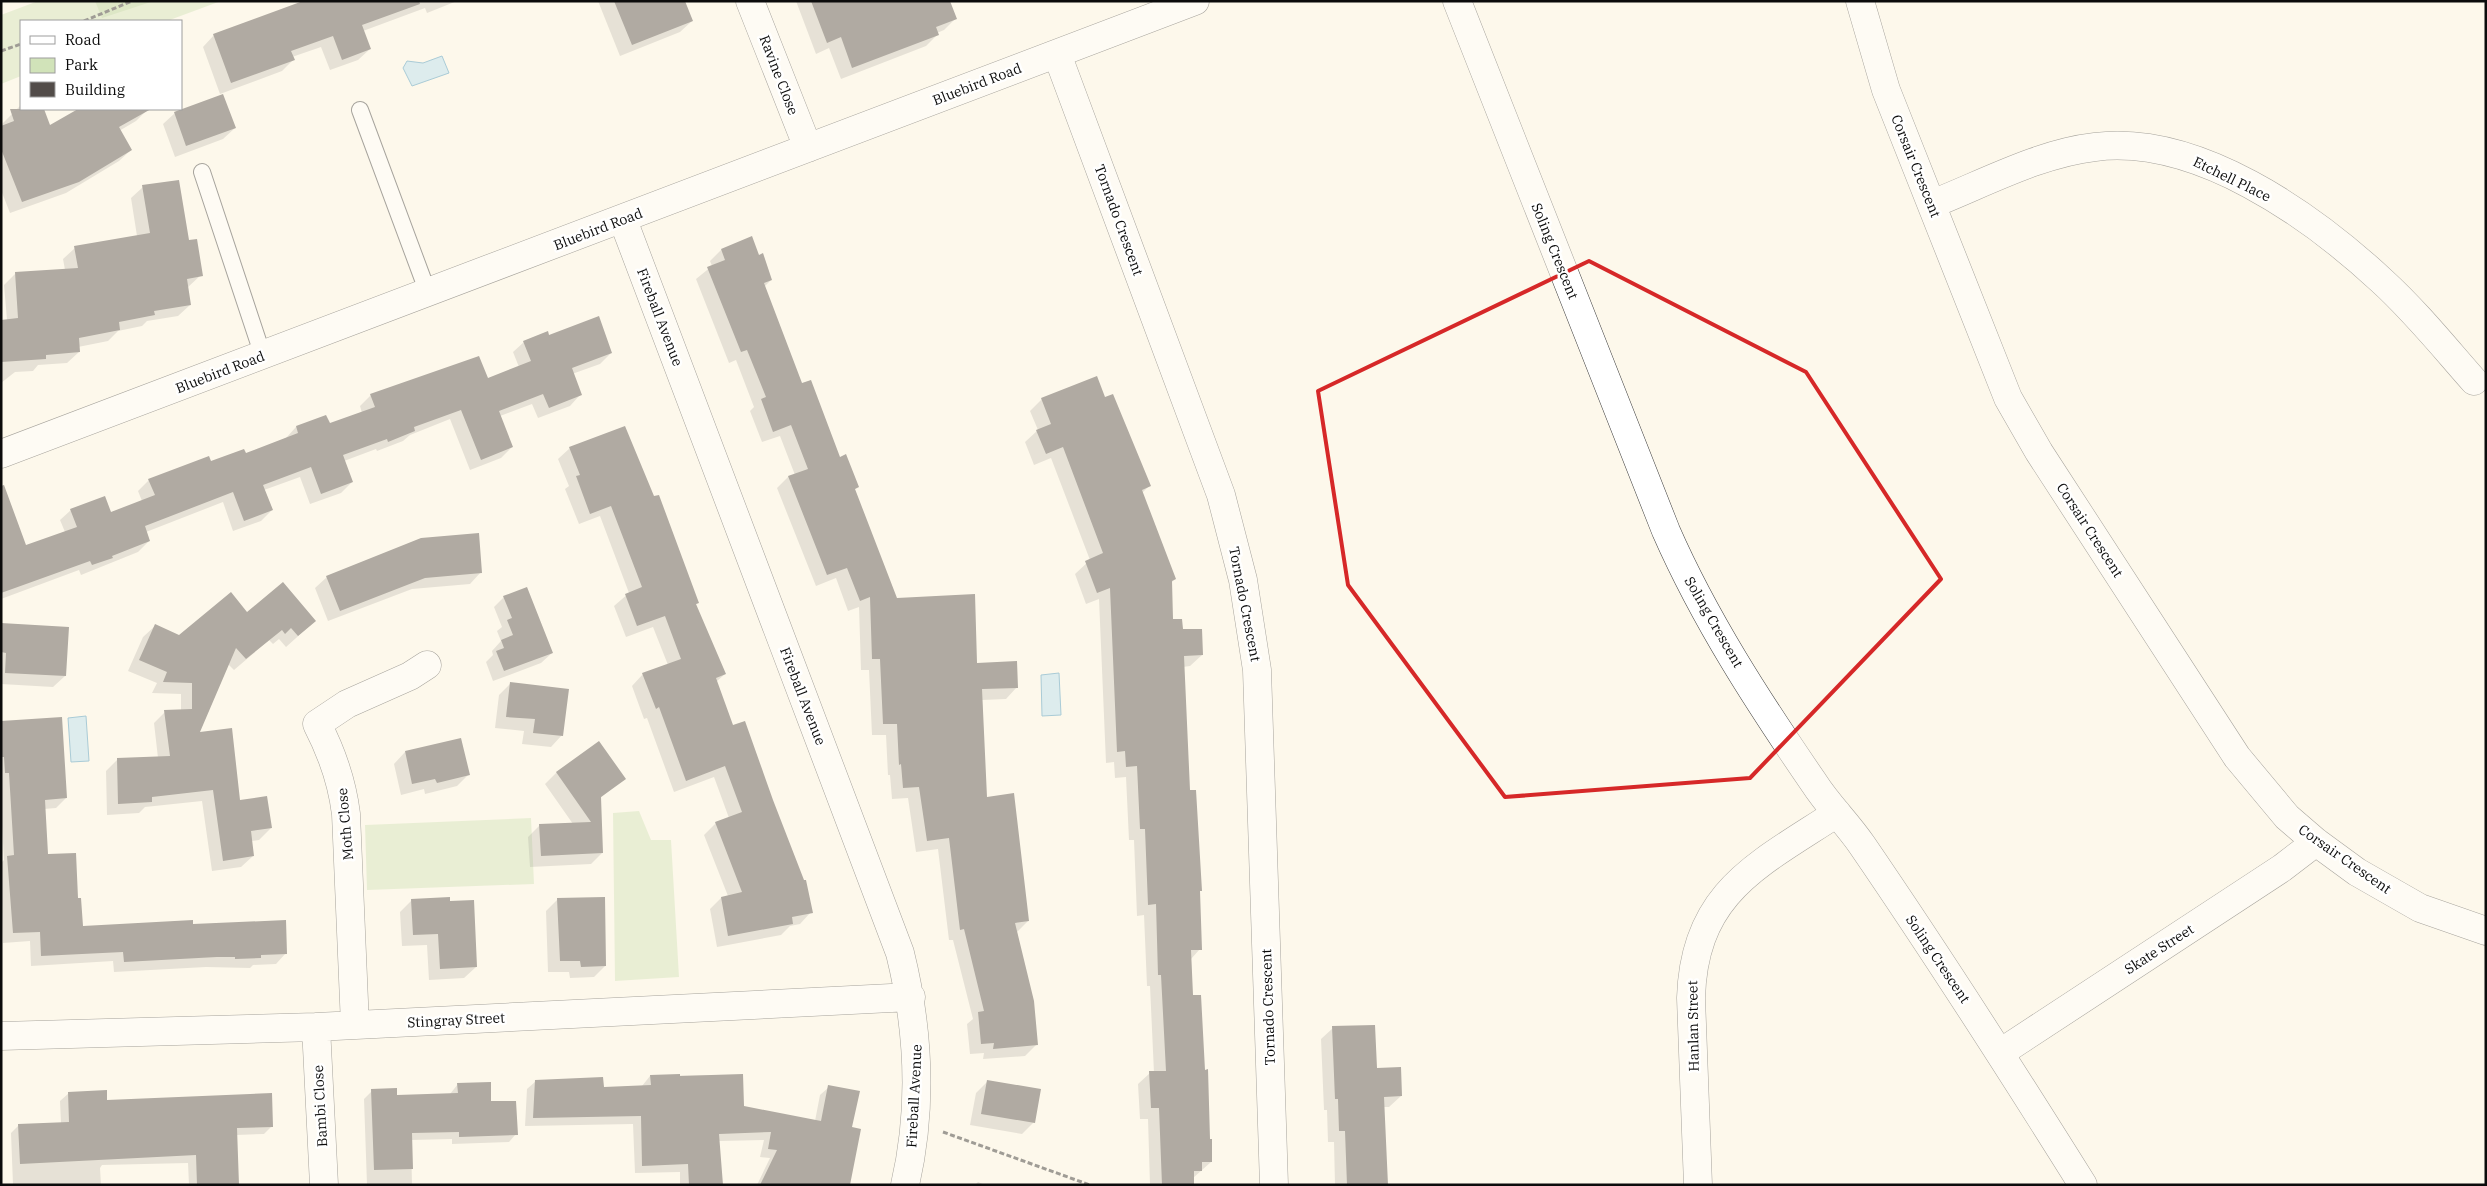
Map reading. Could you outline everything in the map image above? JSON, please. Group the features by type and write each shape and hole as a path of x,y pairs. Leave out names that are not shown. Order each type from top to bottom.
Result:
{"street":[{"name":"Ravine Close","path":"750,1 808,148"},
{"name":"Bluebird Road","path":"1,454 623,220 1195,1"},
{"name":"Soling Crescent","path":"1457,1 1677,557 1716,630 1815,784 1860,842 2000,1053 2084,1185"},
{"name":"Corsair Crescent","path":"1860,1 1886,90 2000,380 2039,452 2237,757 2288,817 2316,842 2365,877 2420,908 2486,931"},
{"name":"Tornado Crescent","path":"1057,54 1221,495 1243,580 1257,670 1274,1185"},
{"name":"Etchell Place","path":"1932,204 2054,156 2081,149 2129,146 2183,156 2235,177 2280,203 2328,236 2382,281 2474,381"},
{"name":"Fireball Avenue","path":"623,220 900,953 911,997 917,1058 915,1122 905,1185"},
{"name":"Moth Close","path":"355,1025 347,824 343,789 328,746 317,724 347,704 410,676 427,664"},
{"name":"Hanlan Street","path":"1698,1185 1691,998 1692,974 1699,942 1718,904 1746,874 1837,813"},
{"name":"Skate Street","path":"2000,1053 2282,868 2316,842"},
{"name":"Stingray Street","path":"1,1036 316,1027 911,997"},
{"name":"Bambi Close","path":"316,1027 324,1185"}],"lane":[{"path":"360,110 428,293"},
{"path":"202,172 263,356"}],"path":[{"path":"86,20 132,1"},
{"path":"1,51 20,44"},
{"path":"915,1122 1090,1185"}],"highlighted area":[{"path":"1589,261 1806,372 1941,579 1750,778 1505,797 1348,585 1318,391"}],"green space":[{"path":"38,1 221,1 170,20 20,20 20,76 1,84 1,15"},
{"path":"95,1 154,1 102,18"},
{"path":"639,811 651,840 671,840 679,977 615,981 613,813"},
{"path":"531,818 534,884 367,890 365,825"}],"water":[{"path":"442,56 449,73 412,86 403,68 407,61 423,63"},
{"path":"1059,673 1061,715 1042,716 1041,675"},
{"path":"86,716 89,761 71,762 68,718"}],"building":[{"path":"303,1 419,1 420,4 362,25 371,49 342,60 333,36 291,51 295,60 231,83 213,34"},
{"path":"614,1 685,1 693,21 632,45"},
{"path":"811,1 950,1 957,19 936,27 939,35 852,68 841,37 827,43"},
{"path":"223,94 236,128 186,146 174,112"},
{"path":"10,109 44,110 50,125 76,110 149,110 119,127 132,150 79,182 22,202 1,149 1,126 14,121"},
{"path":"179,180 189,240 197,239 203,276 187,279 191,305 154,311 155,315 119,322 120,330 79,338 80,352 46,355 46,359 1,362 1,320 18,318 15,272 78,268 74,246 150,233 142,185"},
{"path":"752,236 759,255 763,253 772,280 764,283 802,383 811,380 840,457 846,454 859,487 855,489 897,598 975,594 977,663 1017,661 1018,688 982,689 987,797 1014,793 1029,921 1015,923 1034,1001 1038,1045 993,1049 994,1043 981,1044 978,1012 984,1011 964,929 960,930 949,838 927,841 919,787 903,788 901,764 899,765 897,724 883,724 880,659 872,659 870,597 860,601 847,568 827,575 788,476 808,469 791,425 773,432 761,399 766,397 747,350 741,352 707,267 725,260 721,249"},
{"path":"599,316 612,353 572,368 582,395 549,408 543,394 499,411 513,447 481,460 461,410 414,427 415,431 388,442 387,439 343,455 353,482 321,494 311,467 263,485 273,510 244,521 233,492 145,526 150,541 112,556 113,558 92,565 90,561 1,593 1,486 4,485 26,545 77,527 70,509 105,496 111,512 155,495 148,479 209,456 211,461 244,449 246,453 298,433 296,426 326,415 330,423 375,407 370,394 479,356 488,378 531,361 523,341 548,331 549,335"},
{"path":"1097,376 1105,397 1113,394 1151,486 1142,490 1176,579 1172,581 1173,619 1182,619 1183,629 1202,629 1203,655 1184,656 1190,790 1196,790 1202,891 1200,891 1202,950 1191,950 1193,995 1201,995 1205,1070 1208,1069 1212,1162 1202,1162 1202,1171 1194,1171 1194,1185 1162,1185 1159,1108 1151,1108 1149,1071 1166,1071 1161,975 1158,975 1156,904 1148,905 1145,829 1140,829 1137,766 1126,767 1125,751 1117,752 1110,588 1097,593 1085,561 1103,553 1063,447 1046,454 1036,430 1051,424 1041,398"},
{"path":"625,426 654,496 659,495 699,603 696,604 726,674 716,678 733,725 745,721 773,800 804,880 806,880 813,913 792,917 793,924 728,936 721,897 742,892 715,822 742,812 725,766 686,781 659,707 656,709 642,673 681,659 665,616 637,626 625,594 642,587 611,506 590,514 576,476 580,475 569,447"},
{"path":"479,533 482,573 425,578 340,611 326,576 421,538"},
{"path":"283,582 316,621 298,636 291,628 285,634 282,630 246,659 236,648 200,732 232,728 240,800 267,796 272,828 251,831 254,856 223,861 213,790 152,797 152,802 118,804 117,758 170,756 164,710 192,709 192,683 163,682 167,672 139,660 155,624 179,635 231,592 247,612"},
{"path":"527,587 553,653 504,671 496,651 504,648 501,640 513,635 507,620 512,618 503,596"},
{"path":"1,623 69,627 66,676 5,673 6,653 1,652"},
{"path":"510,682 569,689 563,736 533,733 535,719 506,717"},
{"path":"62,717 67,798 45,800 48,854 76,853 78,898 81,898 83,926 193,920 193,924 286,920 287,954 261,955 261,958 235,959 235,957 217,957 124,962 123,952 41,956 40,932 13,933 7,856 14,855 9,773 5,773 4,757 1,757 1,721"},
{"path":"461,738 470,775 437,783 435,779 412,784 405,751"},
{"path":"599,741 626,779 601,797 603,853 541,856 539,824 591,822 556,772"},
{"path":"450,897 450,901 474,900 477,967 440,969 438,934 413,935 411,899"},
{"path":"605,897 606,966 581,967 580,961 560,961 557,898"},
{"path":"1375,1025 1377,1068 1401,1067 1402,1096 1384,1097 1388,1185 1347,1185 1345,1131 1339,1131 1338,1099 1335,1099 1332,1026"},
{"path":"680,1074 680,1076 743,1074 744,1106 821,1121 828,1085 860,1091 852,1127 861,1129 850,1185 760,1185 777,1150 768,1149 771,1132 719,1134 723,1185 689,1185 688,1164 642,1166 641,1116 533,1118 535,1080 603,1077 604,1087 651,1085 650,1075"},
{"path":"987,1080 1041,1089 1035,1123 981,1114"},
{"path":"491,1082 491,1101 516,1101 518,1135 459,1137 459,1132 412,1133 413,1169 374,1170 371,1089 397,1088 397,1095 458,1093 457,1083"},
{"path":"107,1090 107,1100 272,1093 273,1127 237,1128 239,1185 197,1185 196,1155 20,1164 18,1124 69,1122 68,1092"}]}
